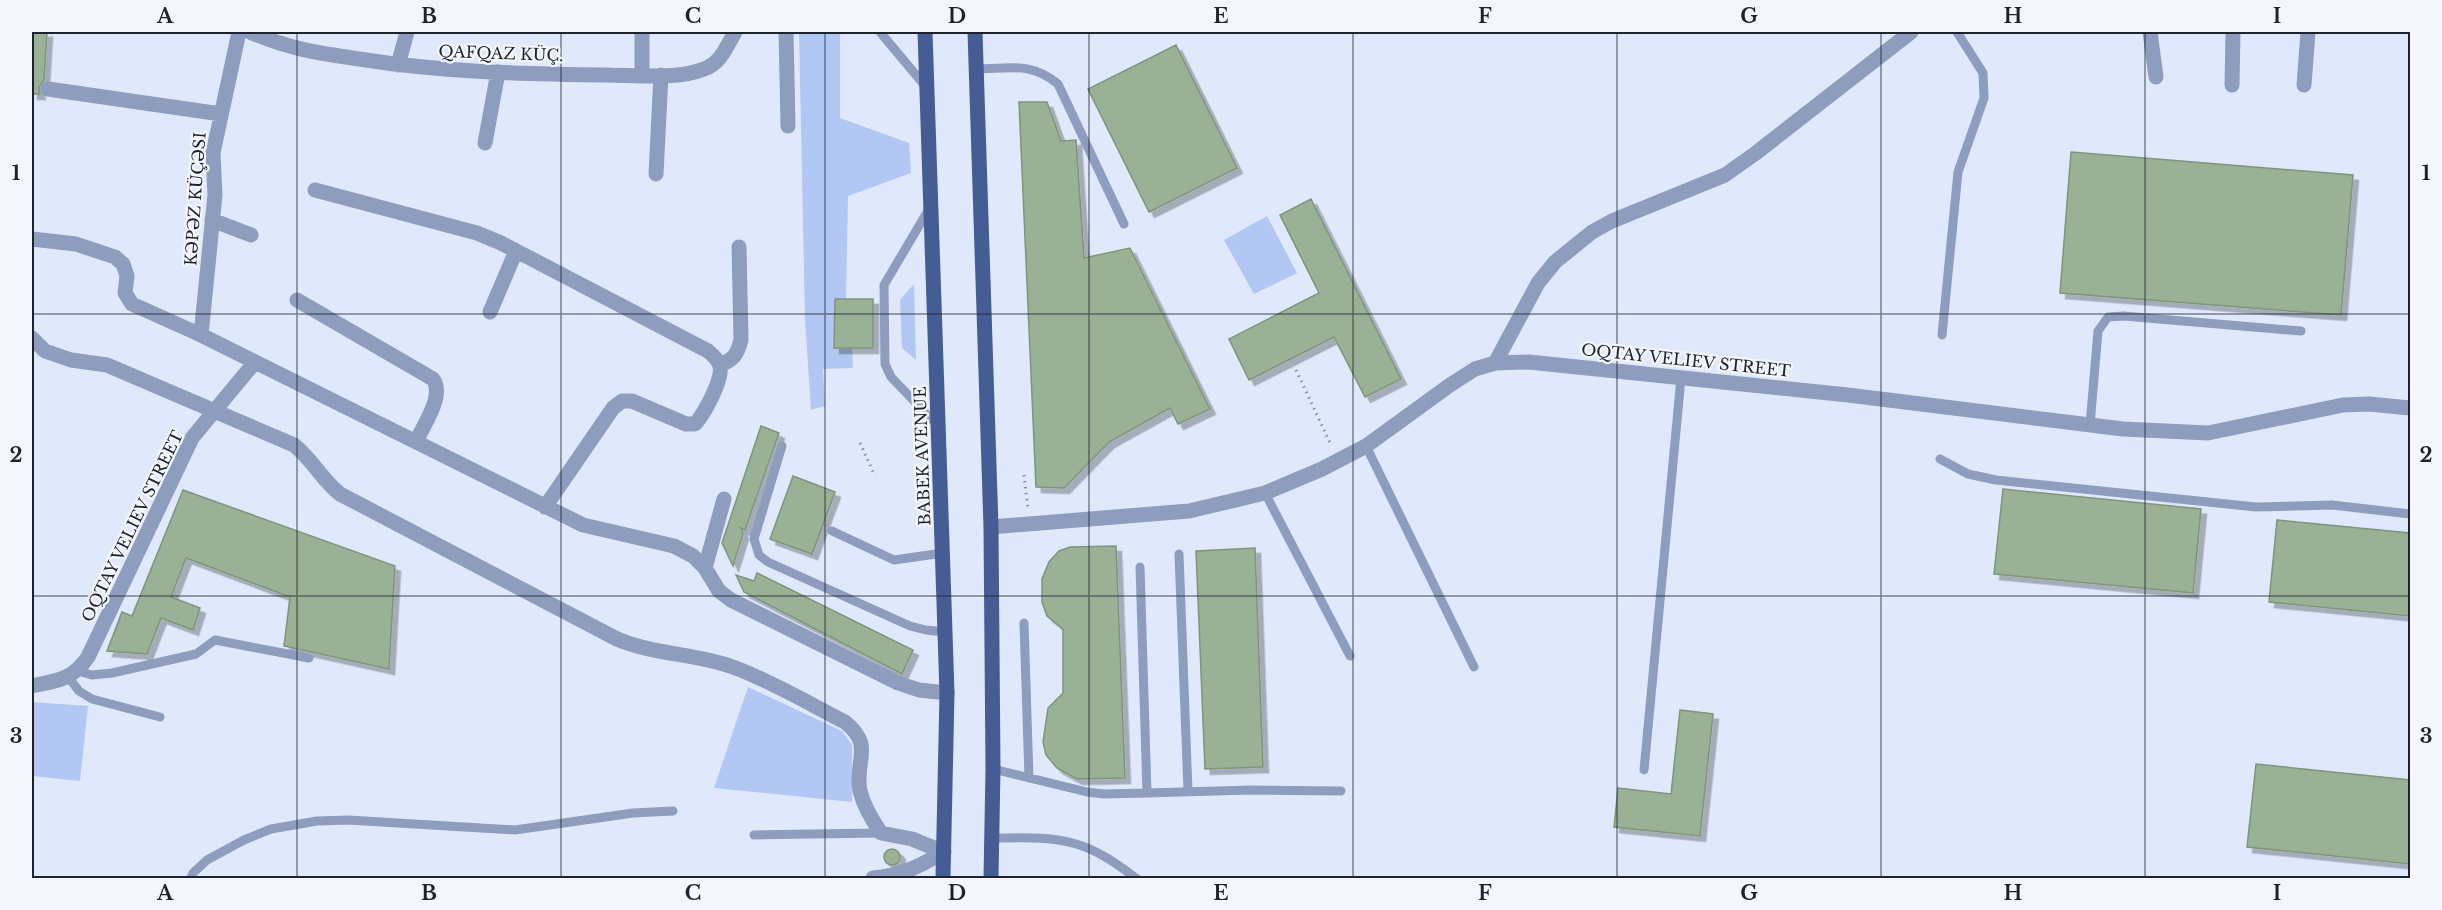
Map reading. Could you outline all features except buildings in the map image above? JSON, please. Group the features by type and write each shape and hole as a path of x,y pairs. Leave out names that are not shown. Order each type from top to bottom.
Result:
{"main road":[{"name":"BABEK AVENUE","path":"925,32 947,693 943,879"},
{"path":"975,32 991,527 993,769 991,879"}],"street":[{"name":"KƏPƏZ KÜÇƏSI","path":"201,335 216,182 213,153 239,32"},
{"path":"398,65 407,32"},
{"path":"642,32 642,75"},
{"name":"QAFQAZ KÜÇ.","path":"256,33 283,46 309,52 398,65 498,72 661,75 695,71 715,63 723,54 735,32"},
{"path":"786,32 788,126"},
{"path":"1495,363 1538,283 1555,262 1592,232 1612,221 1725,175 1911,32"},
{"path":"2150,32 2156,77"},
{"path":"2232,84 2233,32"},
{"path":"2304,85 2308,32"},
{"path":"485,142 498,72"},
{"path":"656,174 661,75"},
{"path":"48,89 221,114"},
{"path":"315,190 477,233 708,351 720,365 720,374 703,415 695,424 686,424 632,401 622,401 613,408 545,507"},
{"path":"212,220 251,235"},
{"path":"32,239 76,243 115,257 123,264 127,276 125,293 132,304 201,335 583,525 674,546 693,556 705,568 718,591 731,600 898,683 919,690 947,693"},
{"path":"720,365 732,360 737,354 741,340 739,247"},
{"path":"490,312 516,251"},
{"path":"297,300 433,379 437,385 437,396 416,442"},
{"path":"32,338 45,351 71,360 107,365 294,445 307,455 328,485 340,494 617,639 640,649 706,659 735,668 845,722 856,731 862,745 860,789 868,814 881,833 912,839 944,852"},
{"name":"OQTAY VELIEV STREET","path":"74,674 88,657 192,438 255,362"},
{"name":"OQTAY VELIEV STREET","path":"991,527 1189,511 1265,494 1366,446 1450,385 1475,369 1495,363 1529,362 1848,395 2123,429 2208,433 2343,405 2369,404 2410,408"},
{"path":"705,568 724,499"},
{"path":"32,686 74,674"},
{"path":"873,879 892,877 916,869 944,852"}],"lane":[{"path":"880,32 927,88"},
{"path":"1942,335 1958,172 1984,98 1983,73 1957,32"},
{"path":"976,69 1030,68 1044,72 1058,84 1124,224"},
{"path":"930,207 884,285 885,364 891,377 938,426"},
{"path":"2090,425 2098,331 2108,317 2124,316 2301,331"},
{"path":"1644,770 1681,378"},
{"path":"782,446 754,539 759,555 768,562 910,626 945,632"},
{"path":"1366,446 1474,667"},
{"path":"1940,459 1968,474 1996,480 2256,507 2332,505 2410,513"},
{"path":"1265,494 1350,656"},
{"path":"832,531 894,560 943,553"},
{"path":"1179,554 1188,792"},
{"path":"1140,567 1147,793"},
{"path":"1024,623 1029,778"},
{"path":"160,717 92,699 79,691 74,674 112,673 196,654 215,640 309,658"},
{"path":"993,769 1104,794 1341,791"},
{"path":"191,879 193,873 207,861 244,840 271,829 317,821 348,820 515,830 633,813 673,811"},
{"path":"754,835 881,833"},
{"path":"993,838 1049,838 1077,844 1110,860 1136,879"}],"path":[{"path":"1296,370 1339,460"},
{"path":"860,443 875,476"},
{"path":"1024,476 1028,511"}],"shaded area":[{"path":"799,32 840,32 840,118 909,143 911,173 848,196 846,299 835,299 834,348 852,348 853,368 823,369 825,406 811,410 805,320"},
{"path":"1267,216 1297,273 1254,294 1224,240"},
{"path":"914,284 916,360 902,348 900,300"},
{"path":"748,687 842,731 852,745 852,802 714,788"},
{"path":"32,702 88,706 80,781 32,776"}]}
